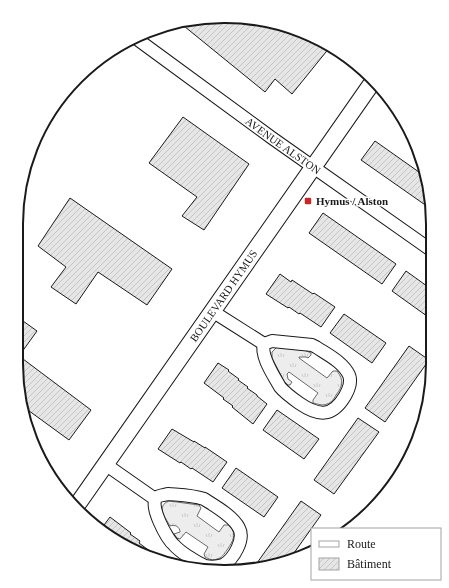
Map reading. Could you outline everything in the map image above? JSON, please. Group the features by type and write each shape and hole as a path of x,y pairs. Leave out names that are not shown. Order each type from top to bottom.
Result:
{"street":[{"name":"AVENUE ALSTON","path":"140,41 272,138 314,166 426,246"},
{"name":"BOULEVARD HYMUS","path":"78,502 370,86"},
{"path":"212,311 264,344"},
{"path":"277,341 312,345 343,365 350,380 348,390 340,404 333,410 318,413 310,410 288,395 280,387 266,359 263,351 264,344 277,341"},
{"path":"105,464 155,499"},
{"path":"200,563 175,547 167,537 156,514 154,505 155,499 158,496 168,494 198,497 207,501 231,517 238,525 241,534 239,544 232,558 222,565"}],"green space":[{"path":"277,347 304,350 311,353 308,358 299,358 327,378 333,371 337,371 341,377 342,383 332,401 323,405 313,403 313,400 318,393 289,372 287,374 288,379 292,382 288,385 284,381 272,358 272,352"},
{"path":"169,501 199,505 201,508 197,516 219,532 224,525 228,525 231,528 234,537 222,557 214,560 205,557 204,554 208,547 186,532 180,539 177,538 174,534 180,532 178,527 172,525 170,526 162,509 165,503"}],"building":[{"path":"211,23 238,23 264,27 302,38 327,51 292,94 275,79 265,92 185,27"},
{"path":"183,117 249,164 204,230 182,216 197,197 149,163"},
{"path":"375,141 419,172 425,205 361,160"},
{"path":"70,198 172,269 147,305 98,272 76,304 51,287 66,267 38,246"},
{"path":"323,213 396,264 382,284 309,233"},
{"path":"406,271 426,285 426,315 392,291"},
{"path":"280,274 291,282 292,280 313,294 314,293 335,307 321,327 300,313 299,314 289,307 288,308 266,294"},
{"path":"344,314 386,343 372,363 330,333"},
{"path":"23,321 37,331 23,350"},
{"path":"409,346 426,358 426,364 385,422 365,408"},
{"path":"23,359 91,410 69,440 29,411 23,377"},
{"path":"218,363 229,370 228,371 239,379 238,380 267,404 253,424 223,399 224,398 204,383"},
{"path":"277,410 319,439 304,459 263,430"},
{"path":"358,418 379,432 334,494 314,480"},
{"path":"172,429 205,447 227,462 213,482 192,468 191,469 181,462 180,463 158,449"},
{"path":"236,468 278,497 264,517 222,488"},
{"path":"301,501 321,515 294,552 258,562"},
{"path":"110,517 131,533 130,534 140,541 139,543 149,551 124,538 104,525"}],"place":[{"name":"Hymus / Alston","path":"308,201"}]}
